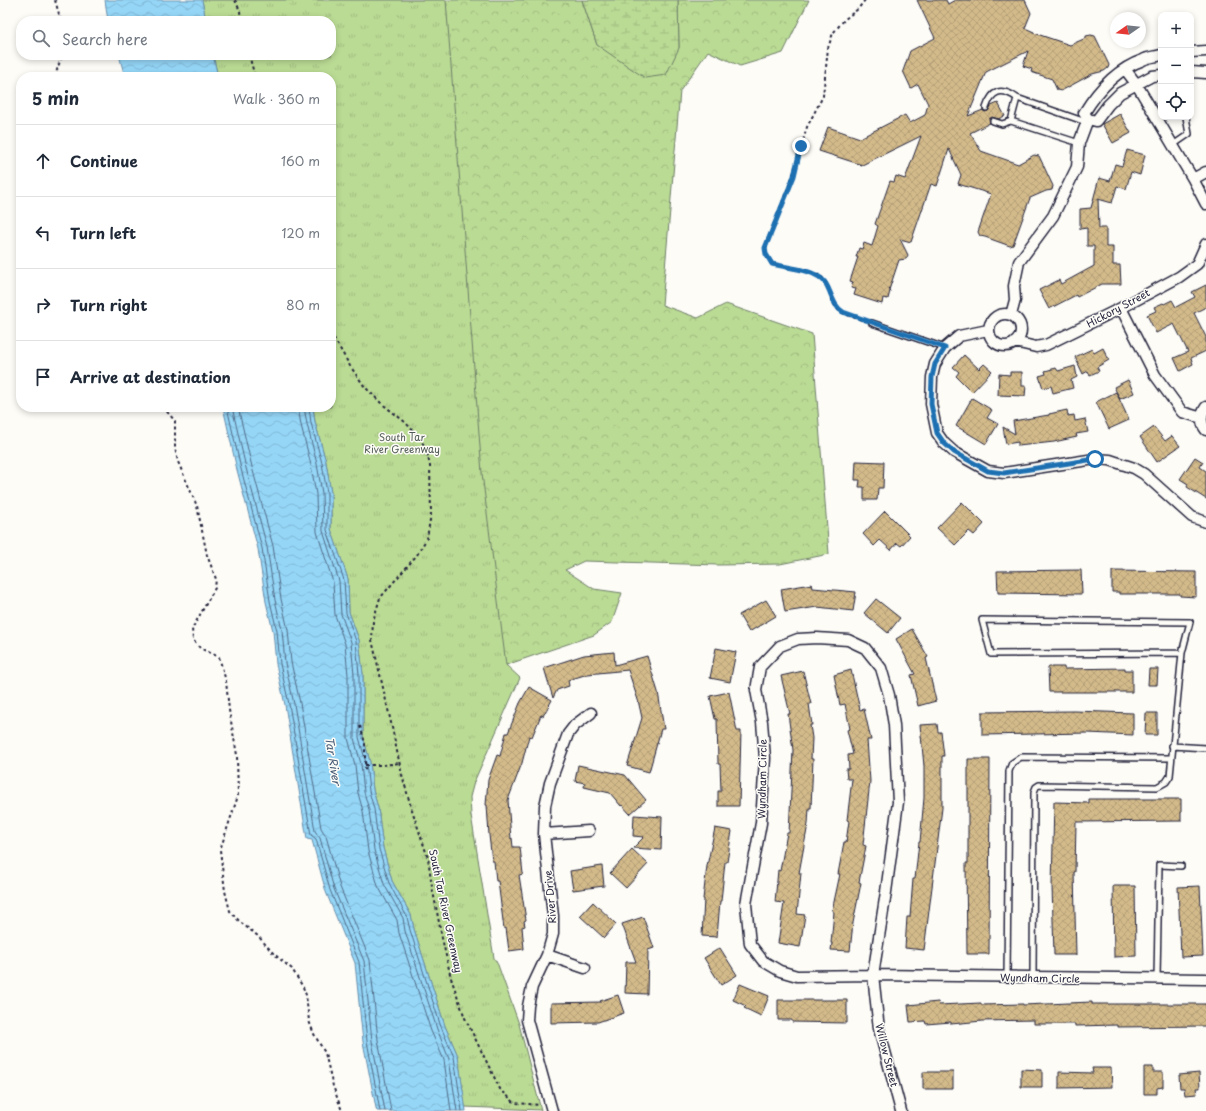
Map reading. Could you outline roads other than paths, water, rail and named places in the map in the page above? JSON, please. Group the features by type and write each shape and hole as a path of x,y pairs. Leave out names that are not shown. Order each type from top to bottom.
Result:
{"street":[{"path":"1194,52 1206,51"},
{"path":"1011,315 1015,300 1014,286 1019,262 1053,216 1077,167 1079,143 1087,120 1084,113 1092,100 1110,80 1125,69 1143,59 1158,56"},
{"path":"1125,69 1137,85 1193,179 1206,204"},
{"path":"1194,72 1206,73"},
{"path":"1087,120 1096,121 1108,105 1120,93 1152,76 1158,75"},
{"path":"1193,179 1206,172"},
{"name":"Hickory Street","path":"988,330 992,340 1001,346 1012,345 1015,342 1036,347 1046,345 1179,277 1197,264 1206,244"},
{"path":"1121,308 1155,375 1182,412 1202,418"},
{"path":"1015,342 1020,337 1020,326 1017,320 1011,315 1003,314 990,322 988,330 959,336 945,348 935,364 932,377 931,404 937,433 944,443 954,452 988,471 1004,473 1095,459 1110,460 1134,468 1144,474 1192,517 1206,522"},
{"path":"1206,407 1202,418 1204,428 1206,430"},
{"name":"Wyndham Circle","path":"873,975 898,802 894,725 889,695 881,668 865,648 848,640 817,638 798,639 780,646 760,667 756,690 762,722 765,758 761,823 746,904 750,944 763,961 780,971 797,976 873,975 1206,980"},
{"name":"River Drive","path":"552,1111 527,1020 532,987 547,956 553,934 553,916 544,834 545,806 548,791 568,734 575,725 591,713"},
{"path":"544,834 589,831"},
{"path":"547,956 585,968"},
{"name":"Willow Street","path":"873,975 879,1029 901,1111"}],"lane":[{"path":"986,108 989,98 998,92 1009,93 1017,98 1087,120"},
{"path":"1011,120 1017,98"},
{"path":"993,121 1002,124 1011,120 1079,143"},
{"path":"1173,145 1189,134 1187,120"},
{"path":"872,323 945,348"},
{"path":"1033,977 1034,792 1036,787 1039,785 1157,787 1166,782 1170,776 1182,653 1190,622 982,620 991,654 1182,653"},
{"path":"1172,746 1206,748"},
{"path":"1007,978 1009,771 1012,763 1022,757 1171,758"},
{"path":"1157,979 1159,865 1181,866"}],"water":[{"path":"105,0 202,0 205,16 107,16"},
{"path":"120,60 214,60 217,72 124,72"},
{"name":"Tar River","path":"224,412 314,412 326,462 331,493 331,529 348,579 349,612 359,640 363,674 363,736 370,762 373,790 378,808 383,848 392,881 411,915 414,929 445,1026 458,1056 466,1111 377,1111 363,1042 355,963 326,892 312,840 307,839 285,705 276,664 273,631 266,602 258,549 237,470"}],"park label":[{"name":"South Tar River Greenway","path":"402,442"}]}
